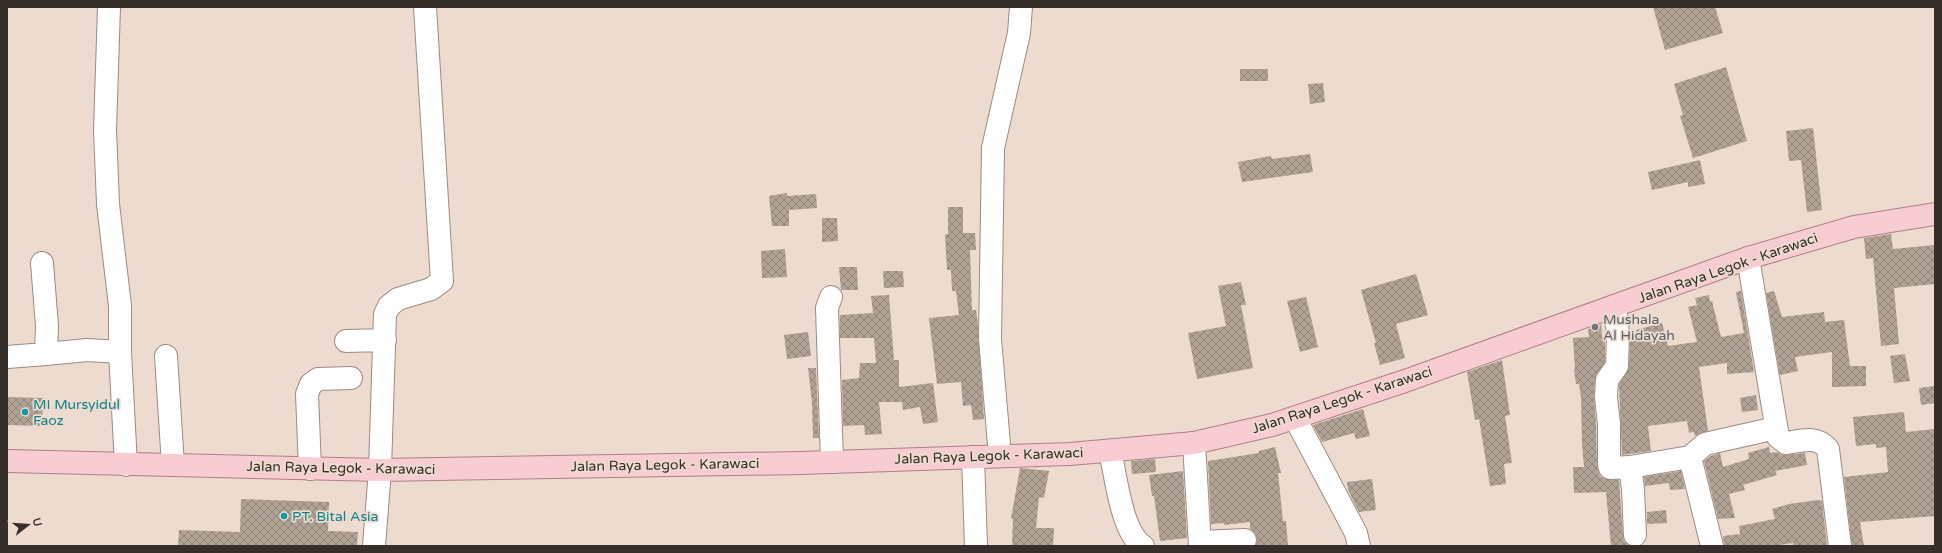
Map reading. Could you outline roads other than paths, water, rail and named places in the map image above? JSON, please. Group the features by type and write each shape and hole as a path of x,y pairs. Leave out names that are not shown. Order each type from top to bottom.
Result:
{"main road":[{"name":"Jalan Raya Legok - Karawaci","path":"7,461 380,470 832,462 1070,454 1194,443 1272,426 1748,258 1854,227 1935,214"}],"street":[{"path":"109,7 105,130 108,204 120,306 120,352 126,465"},
{"path":"374,546 380,470 385,314 389,306 398,299 431,289 442,281 425,7"},
{"path":"1000,456 990,339 993,148 1019,33 1020,7"},
{"path":"1748,258 1778,437 1786,443 1812,439 1823,442 1828,449 1840,546"},
{"path":"42,263 47,326 46,354"},
{"path":"831,297 827,308 832,462"},
{"path":"1615,306 1618,334 1617,366 1607,380 1606,397 1610,424 1610,468 1630,468 1690,457 1705,444 1776,428"},
{"path":"346,341 385,340"},
{"path":"7,357 87,350 120,352"},
{"path":"166,356 173,465"},
{"path":"310,469 307,394 311,384 318,379 350,378"},
{"path":"1295,418 1356,533 1359,546"},
{"path":"1194,443 1200,544 1245,540"},
{"path":"1110,451 1123,511 1132,536 1143,546"},
{"path":"973,457 976,546"},
{"path":"1690,457 1712,546"},
{"path":"1630,468 1633,488 1635,534"}],"place":[{"name":"Mushala Al Hidayah","path":"1595,327"},
{"name":"MI Mursyidul Faoz","path":"25,412"},
{"name":"PT. Bital Asia","path":"284,516"}]}
